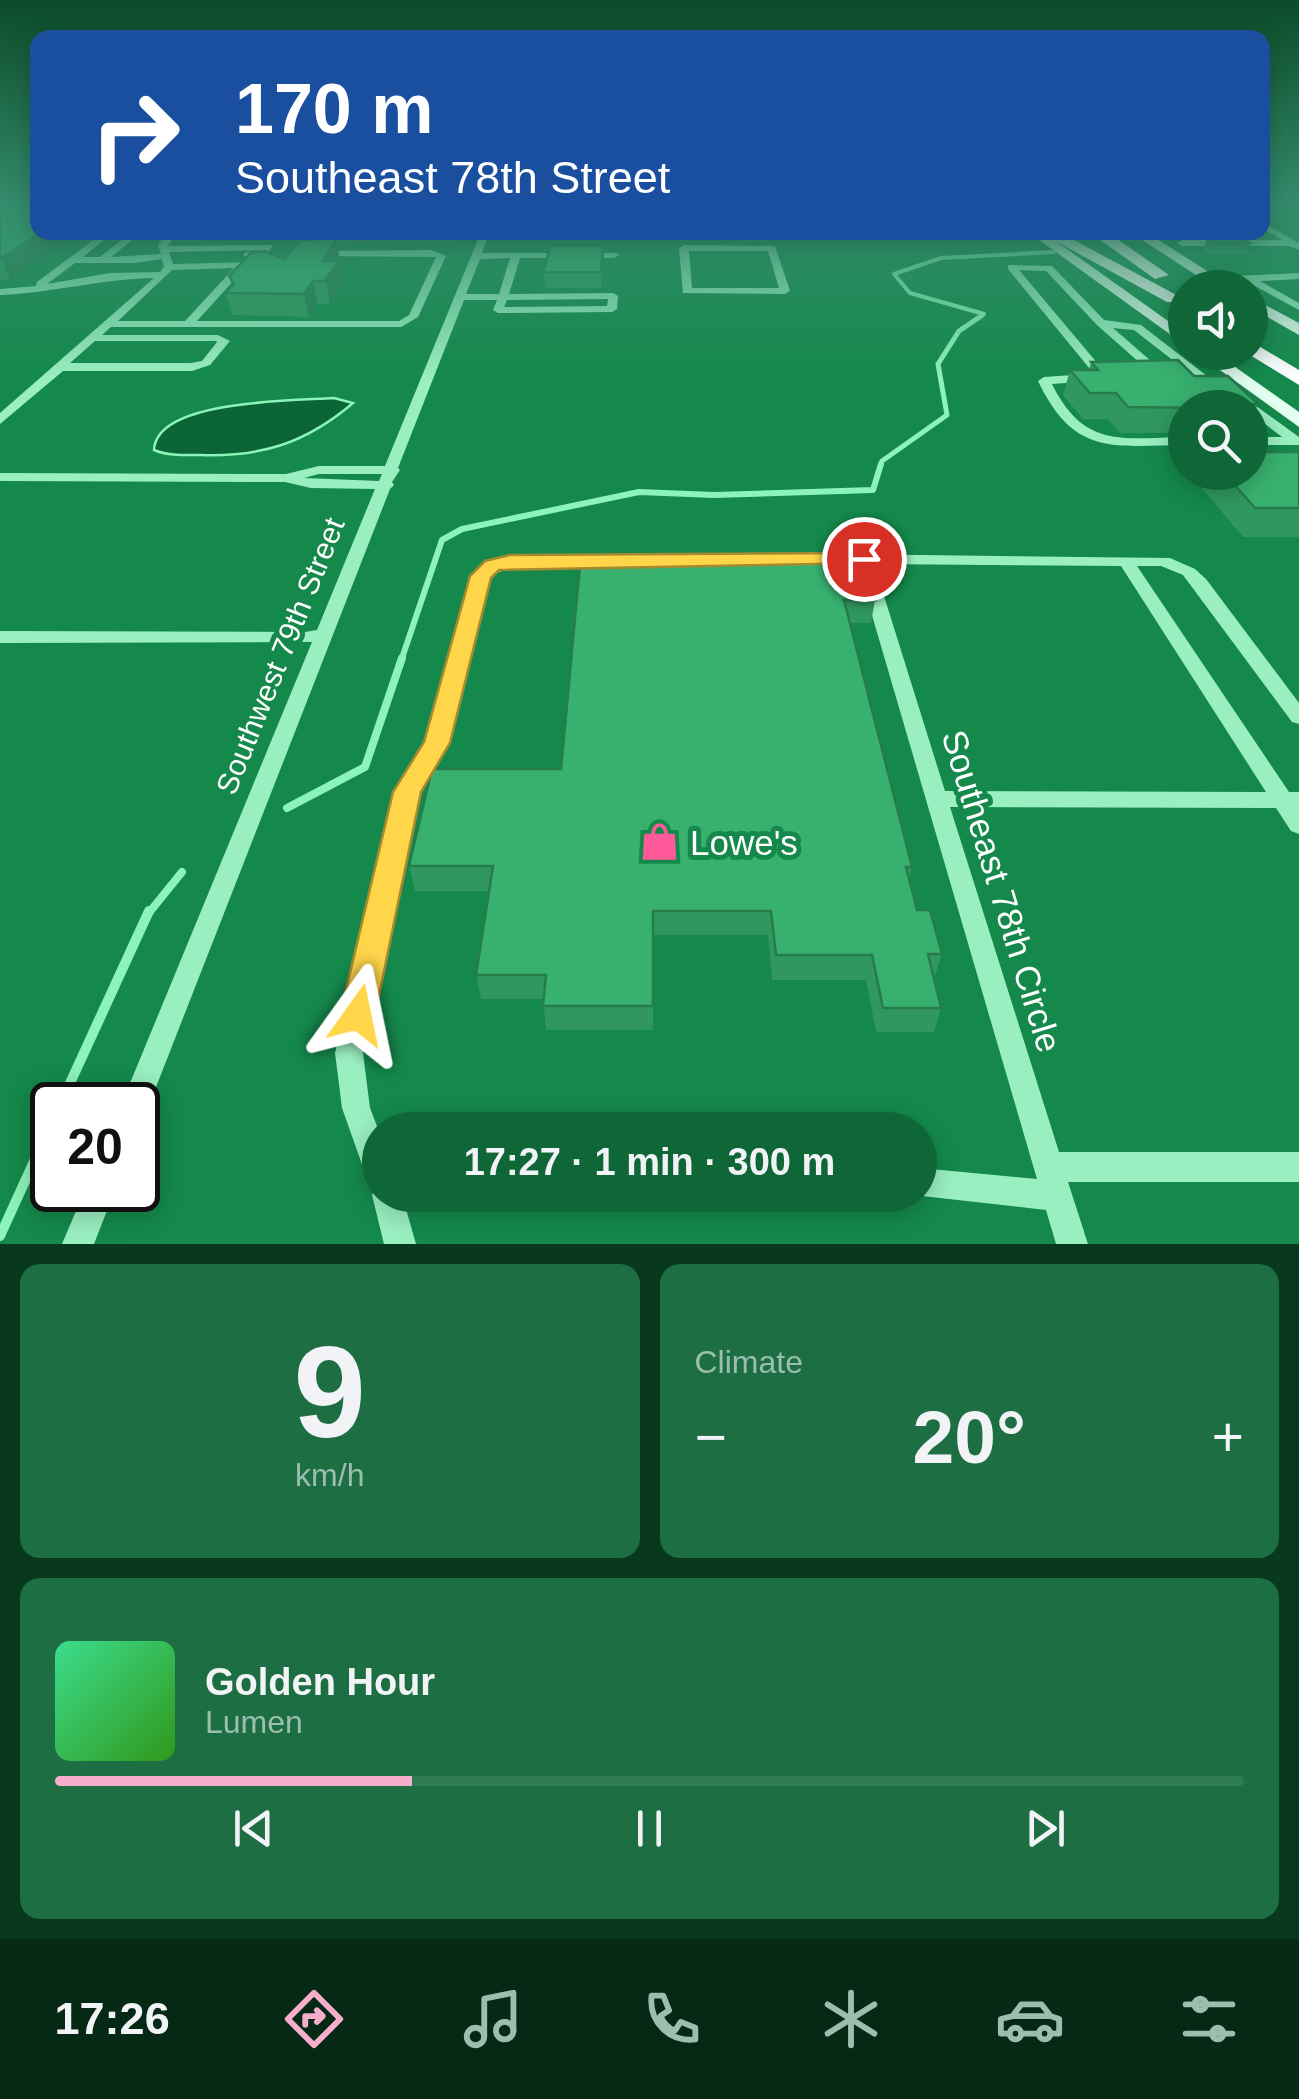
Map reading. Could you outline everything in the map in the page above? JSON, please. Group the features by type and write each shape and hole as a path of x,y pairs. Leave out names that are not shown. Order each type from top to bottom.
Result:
{"highway":[{"path":"1098,262 1168,289"},
{"path":"1126,262 1168,286"},
{"path":"1138,262 1168,284"},
{"path":"1268,342 1299,362"},
{"path":"1268,359 1299,379"}],"main road":[{"path":"1076,262 1168,328"},
{"path":"1268,311 1299,330"},
{"path":"1228,370 1255,390"},
{"path":"1268,399 1299,421"}],"street":[{"path":"43,288 41,284 69,262"},
{"path":"0,292 110,276 165,262"},
{"path":"0,420 108,324 165,262"},
{"path":"166,262 270,265"},
{"path":"108,324 402,324 413,317 438,262"},
{"name":"Southwest 79th Street","path":"144,1082 474,262"},
{"path":"460,297 502,296 613,296 612,309 498,310 502,296 514,262"},
{"path":"685,262 688,291 785,291 775,262"},
{"path":"187,326 243,266"},
{"path":"1103,377 1011,268 1049,268 1100,322 1162,376"},
{"path":"1268,277 1299,276"},
{"path":"230,280 256,277"},
{"path":"1282,277 1299,288"},
{"path":"1268,289 1299,306"},
{"path":"1276,316 1299,315"},
{"path":"1056,321 1070,320"},
{"path":"1084,320 1137,327 1224,390"},
{"path":"59,367 200,366 224,341 92,338"},
{"path":"102,367 131,338"},
{"path":"1142,376 1201,376"},
{"path":"1123,377 1052,378 1044,384 1088,438 1108,442 1168,441"},
{"path":"1268,420 1298,441"},
{"path":"1268,441 1298,441"},
{"path":"0,477 285,478 311,484 390,477"},
{"path":"825,559 1164,562 1189,572 1299,716"},
{"name":"Southeast 78th Circle","path":"864,559 1072,1244"},
{"path":"362,1124 356,1108 349,1053 407,792 437,743 481,576 492,566 510,562 628,561"},
{"path":"1126,561 1291,800 1299,825"},
{"path":"0,637 305,638 326,634"},
{"path":"937,799 1291,800"},
{"path":"937,1183 1053,1182 1299,1167"},
{"path":"78,1244 91,1212"},
{"path":"392,1212 400,1244"}],"shaded area":[{"path":"334,398 353,403 318,428 282,445 223,455 177,455 154,450 161,433 177,421 202,412 260,402"}],"building":[{"path":"242,262 338,262 325,281 313,281 304,294 226,293 234,284 229,276"},
{"path":"546,262 602,262 601,272 544,272"},
{"path":"1168,360 1168,370 1188,370 1194,376 1228,376 1243,390 1168,390 1168,408 1128,407 1116,393 1090,393 1070,370 1098,370 1091,362"},
{"path":"1268,452 1299,452 1299,508 1255,508 1239,490 1268,490"},
{"name":"Lowe's","path":"581,554 861,554 875,600 844,600 912,867 906,867 917,910 930,910 942,954 928,954 941,1008 883,1008 872,955 776,955 771,911 653,911 653,1006 543,1006 546,975 476,975 493,866 409,866 432,769 561,769"}],"waterway":[{"path":"929,262 894,274 910,293 984,314 977,319"},
{"path":"881,464 947,415 938,364 959,331 981,316"},
{"path":"401,661 442,540 462,529 639,492 714,495 873,490 881,464"},
{"path":"287,808 365,767 402,658"},
{"path":"148,914 182,872"},
{"path":"71,1082 149,911"},
{"path":"0,1236 30,1170"}],"place":[{"name":"Lowe's","path":"660,842"}],"route":[{"path":"358,1015 407,792 437,743 481,576 492,566 510,562 864,559"}]}
